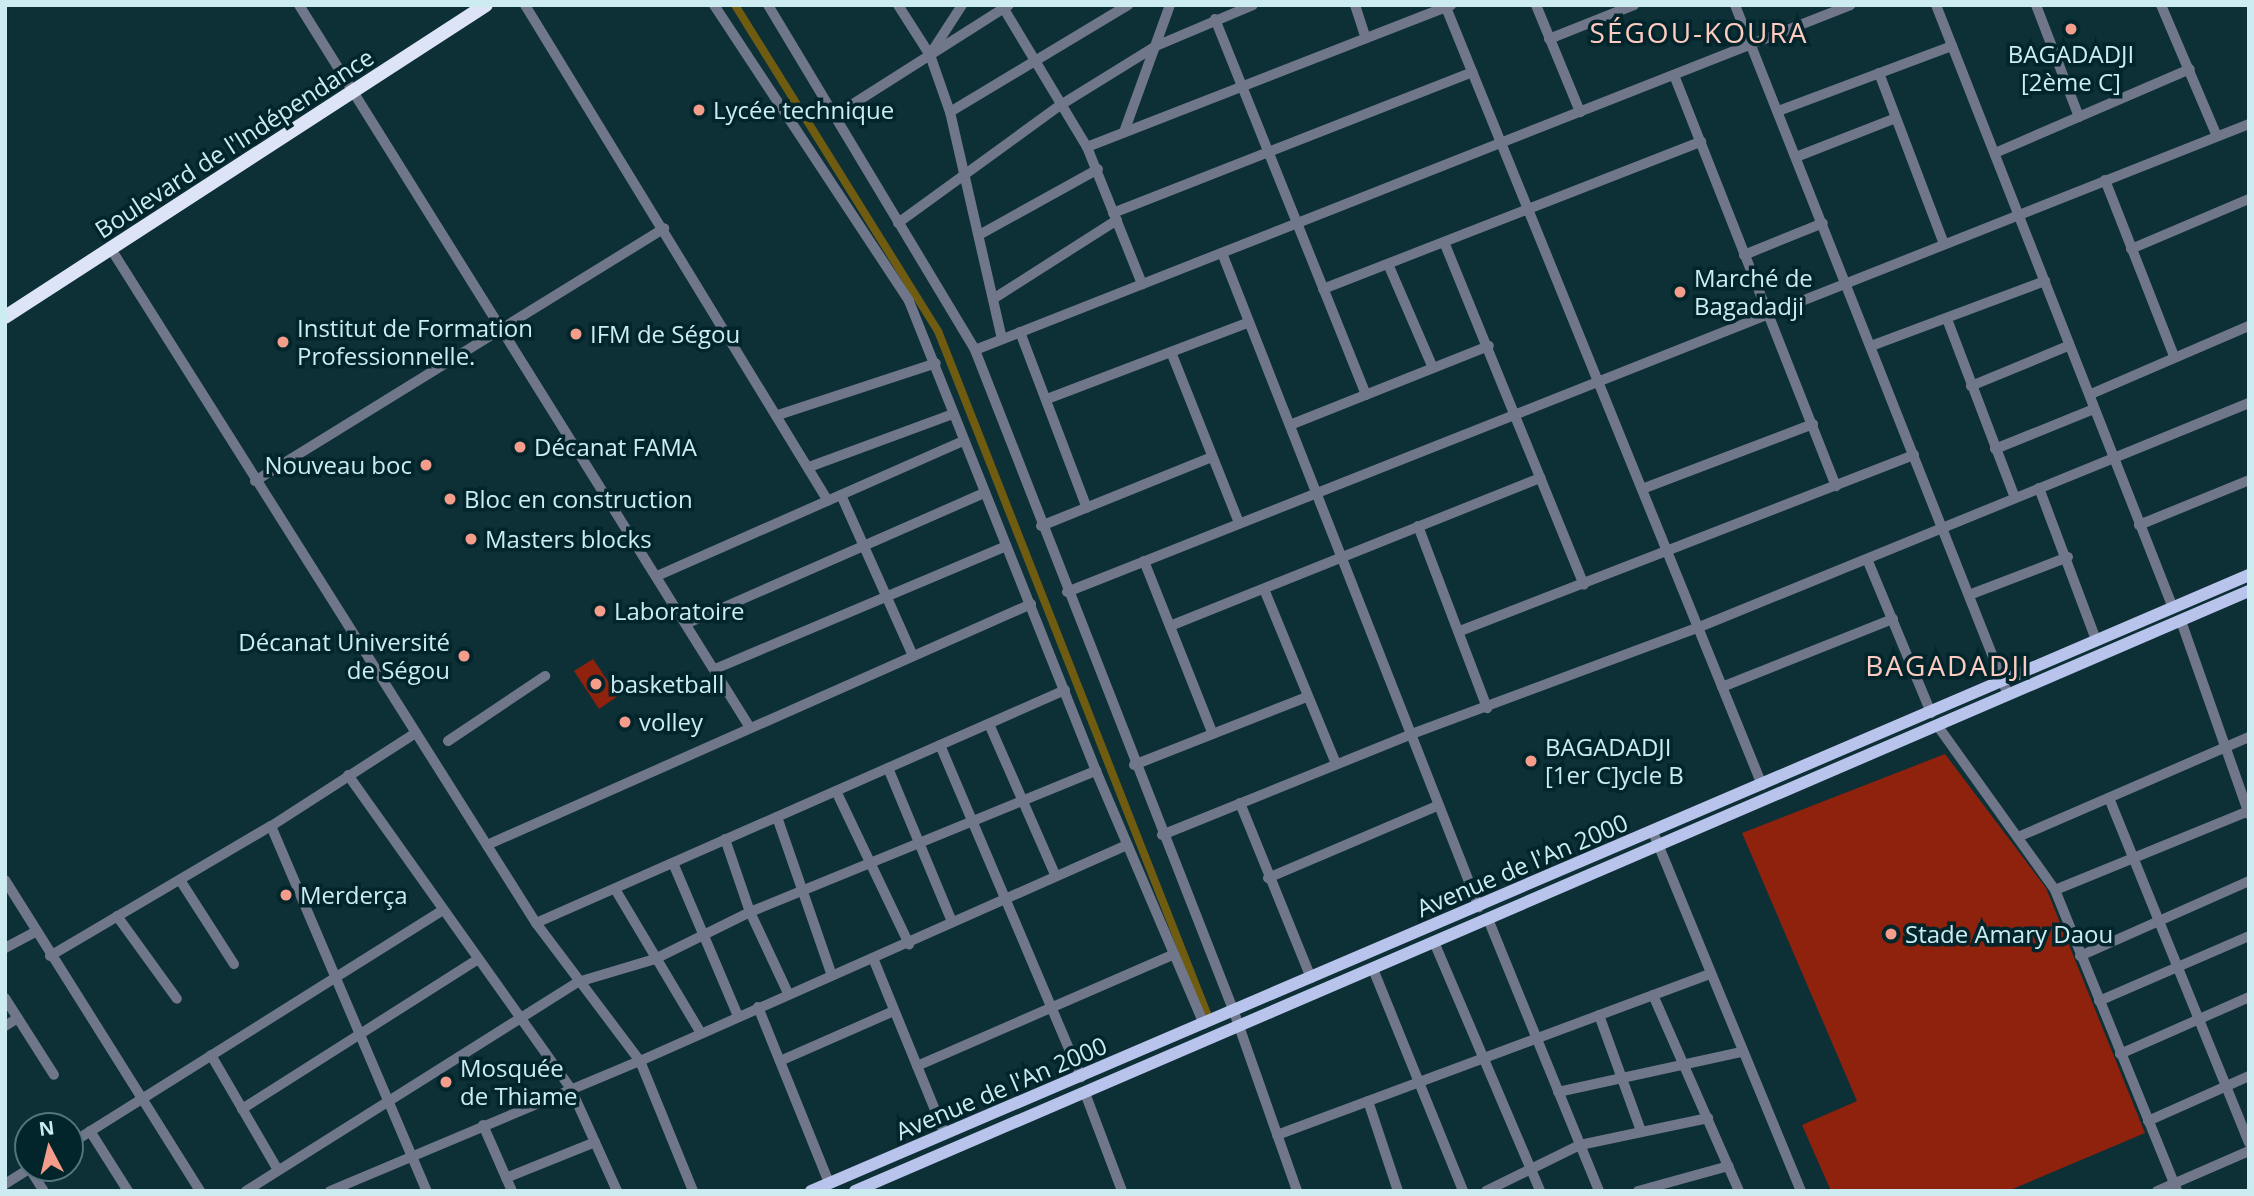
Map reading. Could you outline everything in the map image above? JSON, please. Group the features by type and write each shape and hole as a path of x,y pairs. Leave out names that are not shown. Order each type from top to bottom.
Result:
{"highway":[{"name":"Boulevard de l'Indépendance","path":"5,317 354,94 486,5"}],"main road":[{"name":"Avenue de l'An 2000","path":"855,1191 877,1187 1085,1093 1658,845 1934,719 2003,681 2249,575"},
{"name":"Avenue de l'An 2000","path":"811,1191 1762,785 1934,719 2008,695 2249,591"}],"street":[{"path":"299,5 688,624 749,726"},
{"path":"526,5 828,501"},
{"path":"714,5 909,301 936,363 963,441 1031,604 1096,771 1204,1024"},
{"path":"768,5 975,350 1134,765 1234,1012 1297,1191"},
{"path":"898,5 930,55 950,112 1002,340"},
{"path":"930,55 961,5"},
{"path":"950,112 1128,5"},
{"path":"1124,132 1170,5"},
{"path":"898,223 965,177 1059,106 1156,46 1214,19 1253,5"},
{"path":"1355,5 1366,38"},
{"path":"1536,5 1580,112"},
{"path":"1549,38 1634,5"},
{"path":"1735,5 2008,695"},
{"path":"975,350 1851,5"},
{"path":"1936,5 2173,608"},
{"path":"2161,5 2217,136"},
{"path":"1087,147 1447,6 1762,785"},
{"path":"2040,6 2079,117"},
{"path":"834,116 1006,7 1034,62 1098,169 1142,284"},
{"path":"1214,19 1366,395"},
{"path":"1778,111 1952,46"},
{"path":"1995,153 2190,69"},
{"path":"993,299 1115,217 1472,72"},
{"path":"1879,74 1944,244"},
{"path":"1674,75 1836,486"},
{"path":"1796,157 1896,118"},
{"path":"1068,592 2249,124"},
{"path":"1323,289 1701,142"},
{"path":"979,235 1098,169"},
{"path":"2105,180 2174,356"},
{"path":"2131,249 2249,198"},
{"path":"1744,255 1823,223"},
{"path":"256,481 664,229"},
{"path":"1444,242 1489,346 1584,585"},
{"path":"111,249 414,734 536,923 578,982 640,1060 693,1191"},
{"path":"1222,253 1247,323 1290,425 1409,735 1479,907"},
{"path":"1388,264 1433,368"},
{"path":"1871,346 2045,281"},
{"path":"1947,319 2015,498"},
{"path":"1048,399 1247,323"},
{"path":"2091,394 2249,326"},
{"path":"1020,332 1048,399 1087,508"},
{"path":"1290,425 1489,346"},
{"path":"1971,386 2068,346"},
{"path":"1171,352 1239,523"},
{"path":"778,415 936,363"},
{"path":"1162,835 1409,735 1697,628 2249,402"},
{"path":"1995,449 2094,409"},
{"path":"809,467 953,414"},
{"path":"1642,489 1813,424"},
{"path":"657,576 963,441"},
{"path":"1460,631 1668,553 1914,455"},
{"path":"1041,526 1212,457"},
{"path":"1170,626 1540,478"},
{"path":"2139,525 2249,481"},
{"path":"2039,488 2068,557 2096,640"},
{"path":"688,624 984,493"},
{"path":"841,495 912,654"},
{"path":"1418,526 1487,708"},
{"path":"715,669 1006,546"},
{"path":"1969,595 2068,557"},
{"path":"1867,559 1934,719 2055,890 2176,1187"},
{"path":"1144,561 1213,734"},
{"path":"1264,589 1336,764"},
{"path":"487,845 749,726 1031,604"},
{"path":"1722,687 1893,620"},
{"path":"2055,890 2248,812 2228,746 2181,621"},
{"path":"448,741 545,676"},
{"path":"536,923 1065,690"},
{"path":"1134,765 1307,697"},
{"path":"989,724 1055,874"},
{"path":"50,956 271,826 414,734"},
{"path":"2018,837 2249,737"},
{"path":"940,745 1082,1077"},
{"path":"888,768 952,922"},
{"path":"246,1191 578,982 655,959 750,912 1096,771"},
{"path":"348,775 441,911 571,1089 617,1191"},
{"path":"835,791 909,944"},
{"path":"2109,798 2249,1143"},
{"path":"1240,803 1268,878 1311,978"},
{"path":"1268,878 1437,806"},
{"path":"777,817 831,973"},
{"path":"271,826 427,1191"},
{"path":"1653,832 1709,974 1801,1191"},
{"path":"725,839 750,912 788,993"},
{"path":"330,1191 410,1154 640,1060 831,973 909,944 1055,874 1128,845"},
{"path":"673,863 738,1016"},
{"path":"5,880 50,956 200,1191"},
{"path":"180,880 234,964"},
{"path":"2080,956 2249,881"},
{"path":"615,889 701,1033"},
{"path":"84,1135 441,911"},
{"path":"117,916 177,999"},
{"path":"1488,919 1599,1191"},
{"path":"5,948 35,932"},
{"path":"2099,1001 2249,936"},
{"path":"1434,942 1540,1191"},
{"path":"917,1066 1174,954"},
{"path":"873,958 945,1134"},
{"path":"242,1109 477,960"},
{"path":"1373,969 1463,1191"},
{"path":"1277,1135 1709,974"},
{"path":"1653,995 1739,1191"},
{"path":"2120,1054 2249,997"},
{"path":"5,998 54,1075"},
{"path":"758,1007 829,1183"},
{"path":"780,1061 894,1011"},
{"path":"1599,1015 1641,1131"},
{"path":"5,1026 18,1018"},
{"path":"1558,1093 1742,1052"},
{"path":"211,1055 278,1170"},
{"path":"2148,1121 2249,1076"},
{"path":"1085,1093 1122,1191"},
{"path":"1368,1101 1398,1191"},
{"path":"1486,1191 1580,1145 1708,1118"},
{"path":"483,1125 512,1191"},
{"path":"90,1131 128,1191"},
{"path":"506,1178 595,1142"},
{"path":"2157,1191 2176,1187 2249,1151"},
{"path":"1638,1191 1728,1166"}],"shaded area":[{"name":"basketball","path":"593,659 618,696 599,709 574,671"},
{"path":"1945,754 2046,888 2145,1133 2008,1191 1831,1191 1802,1125 1857,1101 1742,833"}],"waterway":[{"path":"735,5 938,331 1208,1016"}],"place":[{"name":"BAGADADJI [2ème C]","path":"2071,29"},
{"name":"Lycée technique","path":"699,110"},
{"name":"Marché de Bagadadji","path":"1680,292"},
{"name":"IFM de Ségou","path":"576,334"},
{"name":"Institut de Formation Professionnelle.","path":"283,342"},
{"name":"Décanat FAMA","path":"520,447"},
{"name":"Nouveau boc","path":"426,465"},
{"name":"Bloc en construction","path":"450,499"},
{"name":"Masters blocks","path":"471,539"},
{"name":"Laboratoire","path":"600,611"},
{"name":"Décanat Université de Ségou","path":"464,656"},
{"name":"basketball","path":"596,684"},
{"name":"volley","path":"625,722"},
{"name":"BAGADADJI [1er C]ycle B","path":"1531,761"},
{"name":"Merderça","path":"286,895"},
{"name":"Stade Amary Daou","path":"1891,934"},
{"name":"Mosquée de Thiame","path":"446,1082"}],"district":[{"name":"SÉGOU-KOURA","path":"1699,32"},
{"name":"BAGADADJI","path":"1948,665"}]}
